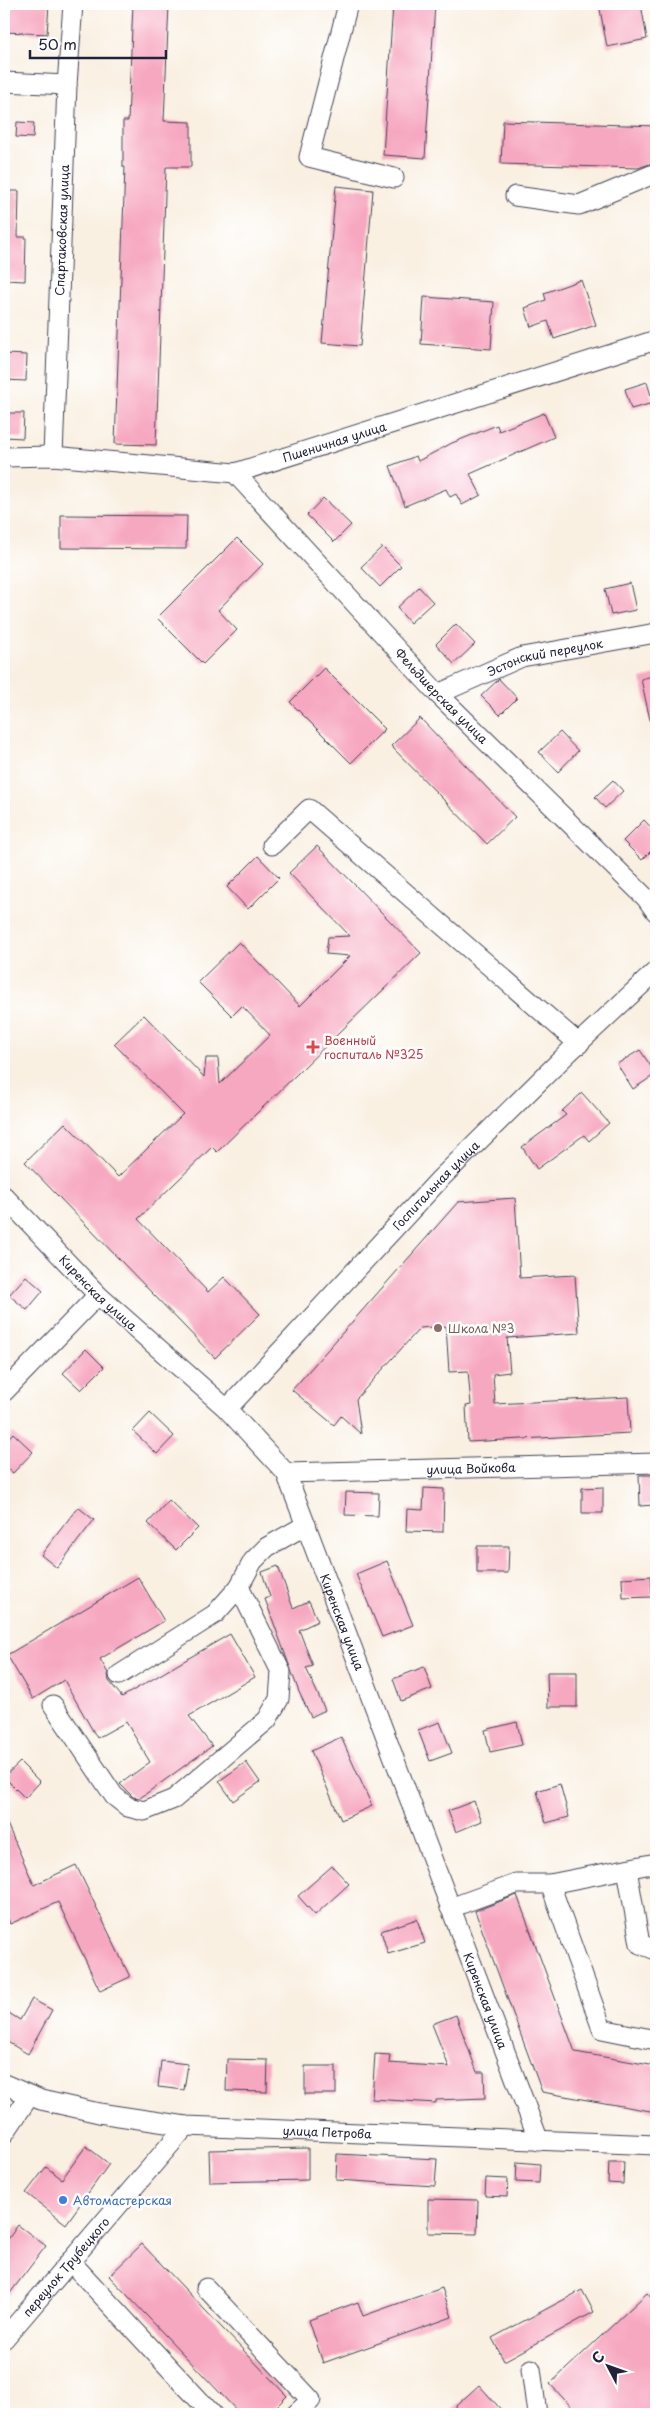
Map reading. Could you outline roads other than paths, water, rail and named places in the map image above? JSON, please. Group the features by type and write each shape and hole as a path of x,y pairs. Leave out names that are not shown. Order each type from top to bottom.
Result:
{"street":[{"name":"Спартаковская улица","path":"54,456 67,84 73,4"},
{"path":"348,4 309,157 394,178"},
{"path":"4,82 67,84"},
{"path":"515,196 579,205 656,173"},
{"name":"Пшеничная улица","path":"4,457 54,456 235,473 656,340"},
{"name":"Фельдшерская улица","path":"235,473 438,694 639,891 656,912"},
{"name":"Эстонский переулок","path":"438,694 522,657 656,633"},
{"path":"272,845 310,809 578,1044"},
{"name":"Госпитальная улица","path":"227,1409 440,1179 578,1044 656,972"},
{"name":"Киренская улица","path":"4,1196 98,1295 227,1409 286,1473 539,2141"},
{"path":"4,1392 98,1295"},
{"name":"улица Войкова","path":"286,1473 656,1463"},
{"path":"119,1675 215,1614 238,1587 253,1561 267,1547 306,1525"},
{"path":"52,1704 114,1796 128,1808 144,1810 174,1799 267,1720 279,1699 281,1672 238,1587"},
{"path":"450,1908 516,1884 550,1884 656,1863"},
{"path":"627,1869 640,1944 656,1950"},
{"path":"550,1884 602,2029 656,2040"},
{"name":"улица Петрова","path":"4,2084 41,2100 99,2113 186,2126 656,2145"},
{"path":"4,2134 30,2095"},
{"name":"переулок Трубецкого","path":"4,2339 186,2126"},
{"path":"70,2261 212,2414"},
{"path":"206,2288 311,2400 296,2414"},
{"path":"531,2369 537,2414"}],"place":[{"name":"Военный госпиталь №325","path":"313,1047"},
{"name":"Школа №3","path":"438,1328"},
{"name":"Автомастерская","path":"63,2200"}]}
